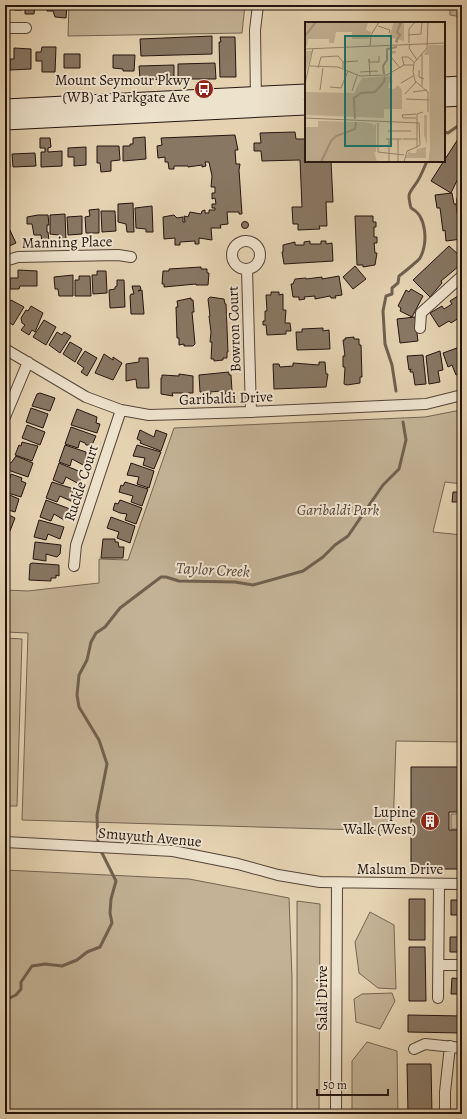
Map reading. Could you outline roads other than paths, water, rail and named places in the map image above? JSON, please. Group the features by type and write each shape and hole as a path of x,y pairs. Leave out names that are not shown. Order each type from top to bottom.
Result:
{"main road":[{"path":"445,85 462,84"},
{"path":"5,122 256,102 305,92"},
{"path":"445,99 462,98"},
{"path":"5,107 256,102 305,107"}],"street":[{"path":"256,102 256,30 258,5"},
{"path":"5,28 26,28"},
{"path":"462,200 462,207"},
{"name":"Manning Place","path":"5,261 18,257 118,255 131,257"},
{"name":"Bowron Court","path":"247,269 251,412"},
{"path":"420,328 421,313 462,276"},
{"name":"Garibaldi Drive","path":"5,349 86,397 121,410 149,415 426,404 462,396"},
{"path":"5,417 28,362"},
{"name":"Ruckle Court","path":"74,566 76,545 121,410"},
{"name":"Smuyuth Avenue","path":"5,842 145,848 198,855 278,875 311,881 337,883"},
{"name":"Malsum Drive","path":"337,883 462,884"},
{"name":"Salal Drive","path":"336,1114 337,883"},
{"path":"438,998 439,884"},
{"path":"439,965 462,965"},
{"path":"414,1049 425,1044 462,1048"},
{"path":"445,1114 444,1092 450,1046"}],"waterway":[{"name":"Taylor Creek","path":"445,132 448,133 462,123"},
{"name":"Taylor Creek","path":"396,391 392,365 385,344 383,311 386,296 392,294 392,288 398,283 399,276 419,259 423,252 425,238 423,223 420,217 411,208 409,196 427,162"},
{"name":"Taylor Creek","path":"98,844 97,815 107,764 99,740 79,707 77,695 79,675 87,660 91,642 96,633 105,627 120,608 161,577 179,581 235,582 253,585 303,571 323,557 335,545 348,536 383,485 399,469 406,440 403,422"},
{"path":"5,1000 16,995 21,989 21,982 32,966 45,964 62,966 77,960 87,952 100,947 112,923 110,913 111,899 116,881 100,849"}],"place":[{"name":"Mount Seymour Pkwy (WB) at Parkgate Ave","path":"204,89"},
{"name":"Lupine Walk (West)","path":"430,821"}],"park label":[{"name":"Garibaldi Park","path":"338,510"}]}
